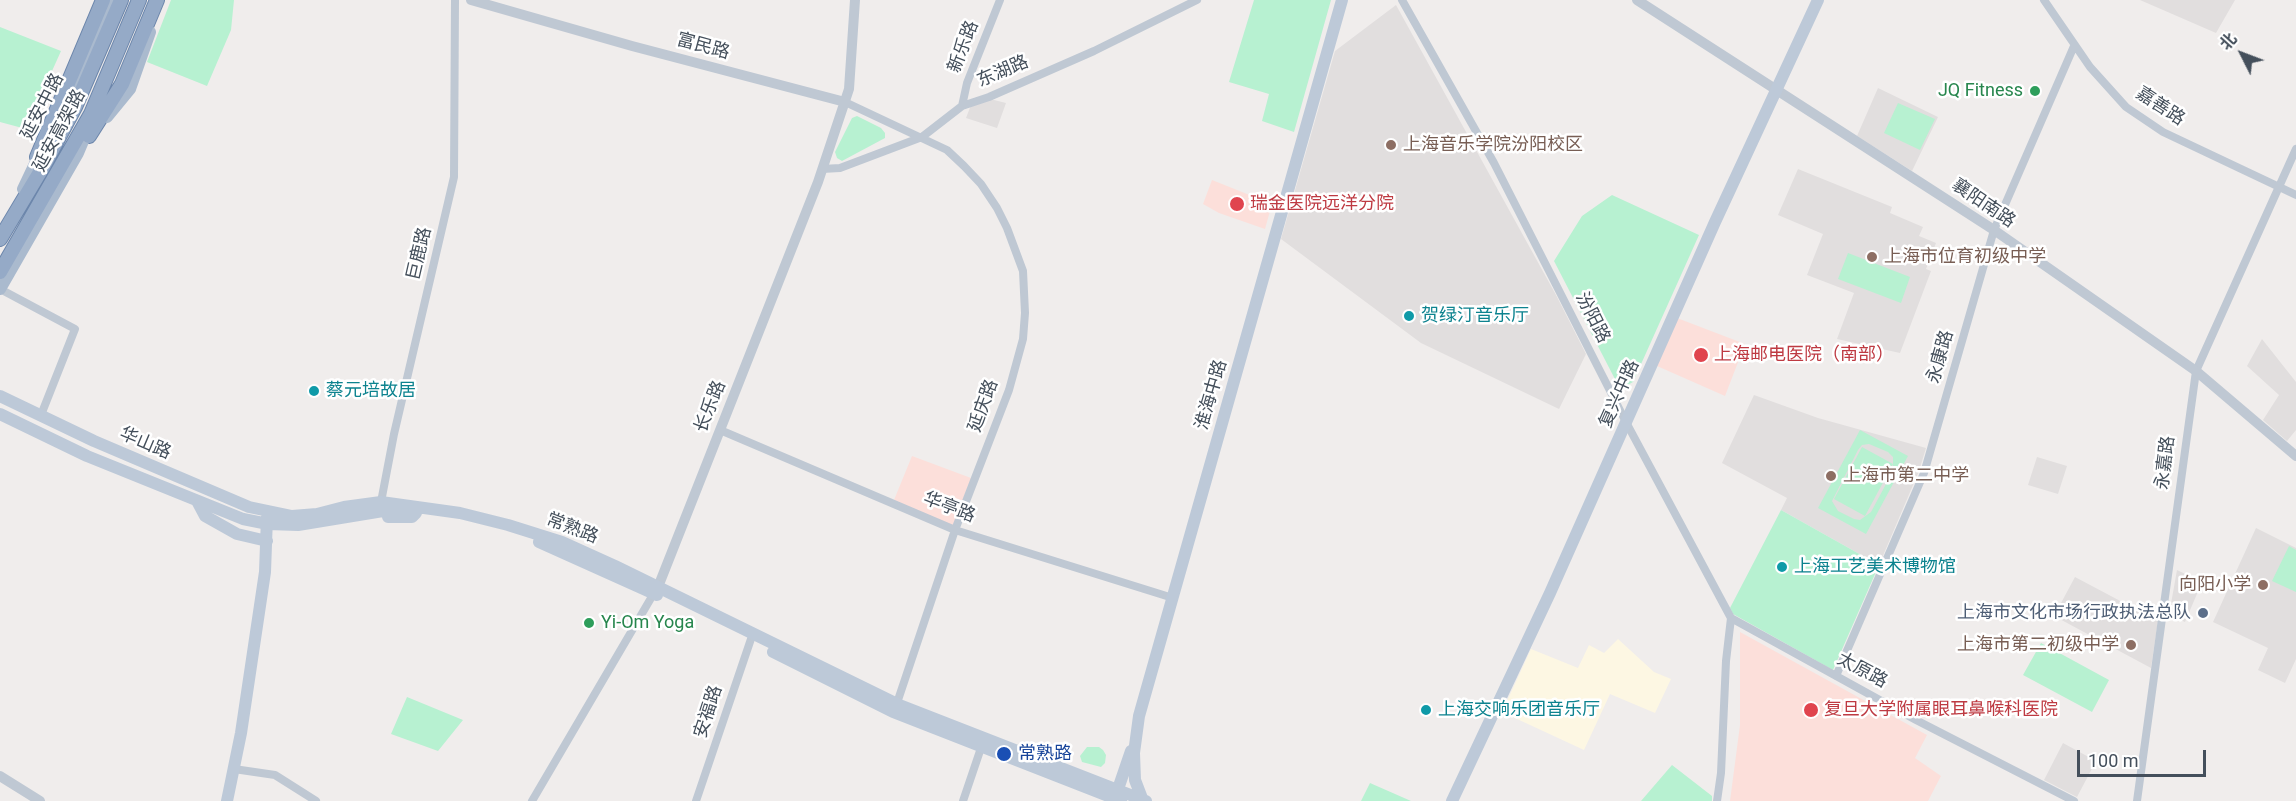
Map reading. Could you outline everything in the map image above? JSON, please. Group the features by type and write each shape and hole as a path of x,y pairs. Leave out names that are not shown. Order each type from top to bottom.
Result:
{"highway":[{"path":"37,157 101,0"},
{"name":"延安高架路","path":"0,239 75,107 121,0"},
{"name":"延安高架路","path":"0,272 91,114 141,0"},
{"path":"78,153 122,84 159,0"}],"main road":[{"path":"37,157 45,123 72,71 101,0"},
{"name":"延安中路","path":"0,227 27,181 68,98 111,0"},
{"path":"0,289 78,153 141,0"},
{"path":"78,153 130,89 159,0"},
{"name":"淮海中路","path":"1144,800 1135,780 1134,753 1139,716 1342,0"},
{"name":"复兴中路","path":"1452,801 1547,601 1818,0"},
{"name":"华山路","path":"0,396 94,441 229,499 249,507 267,510"},
{"name":"华山路","path":"0,414 87,456 243,519 268,524"},
{"path":"197,501 205,516 237,534 267,541"},
{"name":"常熟路","path":"267,510 292,516 317,514 344,507 382,506 460,513 562,542 895,708 1120,795 1144,800"},
{"name":"常熟路","path":"268,524 298,525 382,506 459,520 522,536 656,590"},
{"path":"227,801 241,733 265,572 267,510"},
{"name":"常熟路","path":"268,524 275,531 300,531 382,518 412,517 416,513"},
{"path":"1120,795 1137,736"}],"street":[{"name":"巨鹿路","path":"382,506 394,434 454,177 455,0"},
{"name":"富民路","path":"471,0 632,46 845,102 922,137"},
{"name":"长乐路","path":"532,801 656,590 822,169 845,102 849,89 855,0"},
{"name":"新乐路","path":"962,106 968,83 1000,0"},
{"name":"东湖路","path":"822,169 840,168 922,137 962,106 989,97 1094,51 1197,0"},
{"name":"汾阳路","path":"1402,0 1494,163 1627,424 1731,618"},
{"name":"襄阳南路","path":"1637,0 1994,230 2196,371 2296,456"},
{"name":"嘉善路","path":"2044,0 2074,46 2109,90 2143,120 2167,134 2296,195"},
{"name":"永康路","path":"1836,676 1924,473 1994,230 2074,46"},
{"name":"延庆路","path":"895,708 955,530 1012,380 1023,339 1025,289 1023,271 1007,228 981,184 947,150 922,137"},
{"name":"永嘉路","path":"2137,801 2196,371 2296,149"},
{"path":"0,289 75,329 41,415"},
{"name":"华亭路","path":"720,430 955,530 1173,598"},
{"path":"1717,801 1721,773 1726,661 1731,618"},
{"name":"太原路","path":"1731,618 2074,801"},
{"name":"安福路","path":"696,801 752,637"},
{"path":"963,801 983,742"},
{"path":"234,769 275,775 316,801"},
{"path":"0,776 40,801"}],"shaded area":[{"path":"2140,0 2235,0 2216,33"},
{"name":"上海音乐学院汾阳校区","path":"1396,5 1556,295 1586,354 1559,409 1421,343 1281,239 1335,51"},
{"path":"1878,88 1938,117 1912,171 1857,136"},
{"path":"990,99 1006,103 997,128 966,118 971,105"},
{"name":"上海市位育初级中学","path":"1798,169 1892,207 1890,213 1923,227 1919,236 1936,243 1926,269 1931,271 1900,353 1837,339 1854,293 1807,275 1823,234 1778,215"},
{"name":"瑞金医院远洋分院","path":"1212,180 1272,204 1265,229 1219,213 1203,204"},
{"name":"上海邮电医院（南部）","path":"1677,318 1745,344 1725,396 1657,366"},
{"path":"2262,339 2296,382 2296,430 2287,441 2263,420 2279,395 2247,366"},
{"name":"上海市第二中学","path":"1754,395 1818,418 1926,448 1919,471 1879,565 1781,510 1787,498 1722,463"},
{"path":"912,456 971,478 953,526 894,500"},
{"path":"2037,457 2067,466 2058,494 2028,485"},
{"name":"向阳小学","path":"2256,528 2296,548 2296,659 2285,683 2258,670 2268,648 2213,622"},
{"path":"2177,570 2202,582 2185,622 2169,615"},
{"name":"上海市第二初级中学","path":"2075,577 2158,621 2151,668 2054,616"},
{"name":"复旦大学附属眼耳鼻喉科医院","path":"1740,632 1927,735 1915,758 1941,776 1928,801 1730,801 1740,725"},
{"path":"1618,639 1654,672 1671,679 1655,713 1610,694 1584,750 1502,712 1531,649 1578,668 1589,645 1604,653"},
{"path":"2063,743 2096,761 2077,797 2044,780"}],"green space":[{"path":"171,0 234,0 231,30 207,86 147,62"},
{"path":"1254,0 1331,0 1294,132 1262,121 1269,94 1229,82"},
{"path":"0,27 61,51 26,129 0,122"},
{"path":"1898,103 1935,119 1920,150 1884,133"},
{"path":"857,116 881,128 885,133 885,138 842,161 837,158 835,152 852,118"},
{"path":"1612,195 1699,235 1633,382 1622,388 1618,385 1554,261 1582,216"},
{"path":"1848,253 1910,277 1901,303 1838,279"},
{"path":"1860,430 1908,456 1866,534 1818,508","holes":["1869,444 1888,452 1893,457 1893,471 1871,512 1860,520 1838,511 1832,501 1862,445"]},
{"path":"1862,447 1893,464 1865,516 1834,499"},
{"path":"1781,510 1879,565 1833,670 1733,614 1730,608"},
{"path":"2289,546 2296,550 2296,592 2272,581"},
{"path":"2041,643 2109,680 2092,712 2023,675"},
{"path":"407,697 463,720 438,751 391,734"},
{"path":"1087,747 1099,747 1103,750 1106,755 1105,763 1101,767 1082,762 1080,756"},
{"path":"1672,765 1712,796 1712,801 1641,801"},
{"path":"1370,783 1411,801 1361,801"}],"place":[{"name":"JQ Fitness","path":"2035,91"},
{"name":"上海音乐学院汾阳校区","path":"1391,145"},
{"name":"瑞金医院远洋分院","path":"1237,204"},
{"name":"上海市位育初级中学","path":"1872,257"},
{"name":"贺绿汀音乐厅","path":"1409,316"},
{"name":"上海邮电医院（南部）","path":"1701,355"},
{"name":"蔡元培故居","path":"314,391"},
{"name":"上海市第二中学","path":"1831,476"},
{"name":"上海工艺美术博物馆","path":"1782,567"},
{"name":"向阳小学","path":"2263,585"},
{"name":"上海市文化市场行政执法总队","path":"2203,613"},
{"name":"Yi-Om Yoga","path":"589,623"},
{"name":"上海市第二初级中学","path":"2131,645"},
{"name":"上海交响乐团音乐厅","path":"1426,710"},
{"name":"复旦大学附属眼耳鼻喉科医院","path":"1811,710"},
{"name":"常熟路","path":"1004,754"}]}
